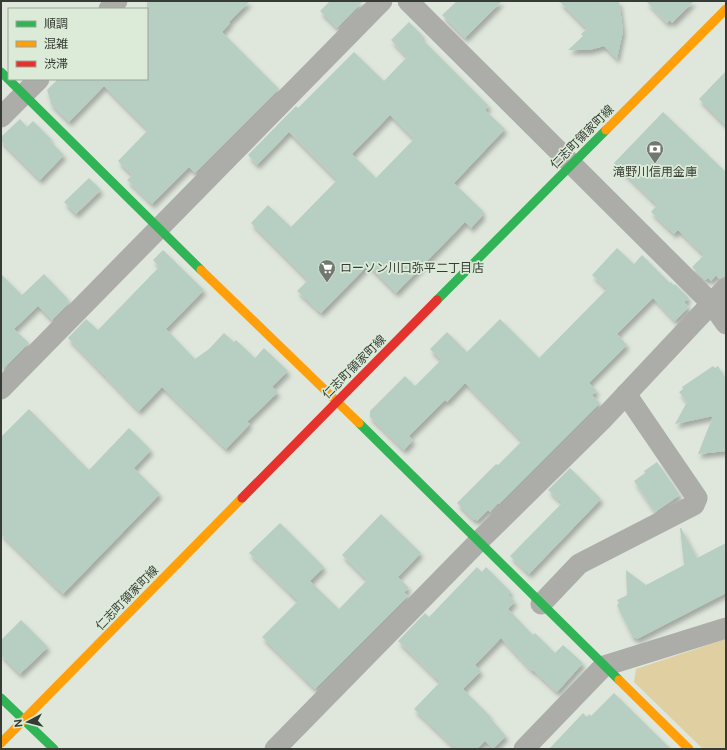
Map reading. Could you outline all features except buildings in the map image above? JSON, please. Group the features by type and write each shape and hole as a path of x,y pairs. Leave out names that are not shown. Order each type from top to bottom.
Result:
{"street":[{"path":"1,389 382,1"},
{"path":"408,1 711,303 726,324"},
{"name":"仁志町領家町線","path":"1,743 337,401 726,9"},
{"path":"9,80 159,229 337,401 540,604 689,749"},
{"path":"1,117 38,80"},
{"path":"275,749 478,542 601,420 726,288"},
{"path":"540,604 579,564 694,505 697,498 626,394"},
{"path":"524,749 604,666 726,628"},
{"path":"1,698 23,721 54,749"}],"shaded area":[{"path":"726,639 726,749 703,749 634,682 636,669"}],"traffic: fast":[{"path":"1,72 8,79"},
{"path":"9,80 201,270"},
{"path":"437,300 606,130"},
{"path":"359,423 619,680"},
{"path":"1,698 54,749"}],"traffic: slow":[{"path":"606,130 726,9"},
{"path":"201,270 359,423"},
{"path":"1,743 242,498"},
{"path":"619,680 689,749"}],"traffic: jam":[{"path":"242,498 437,300"}],"place":[{"name":"滝野川信用金庫","path":"655,164"},
{"name":"ローソン川口弥平二丁目店","path":"327,283"}]}
